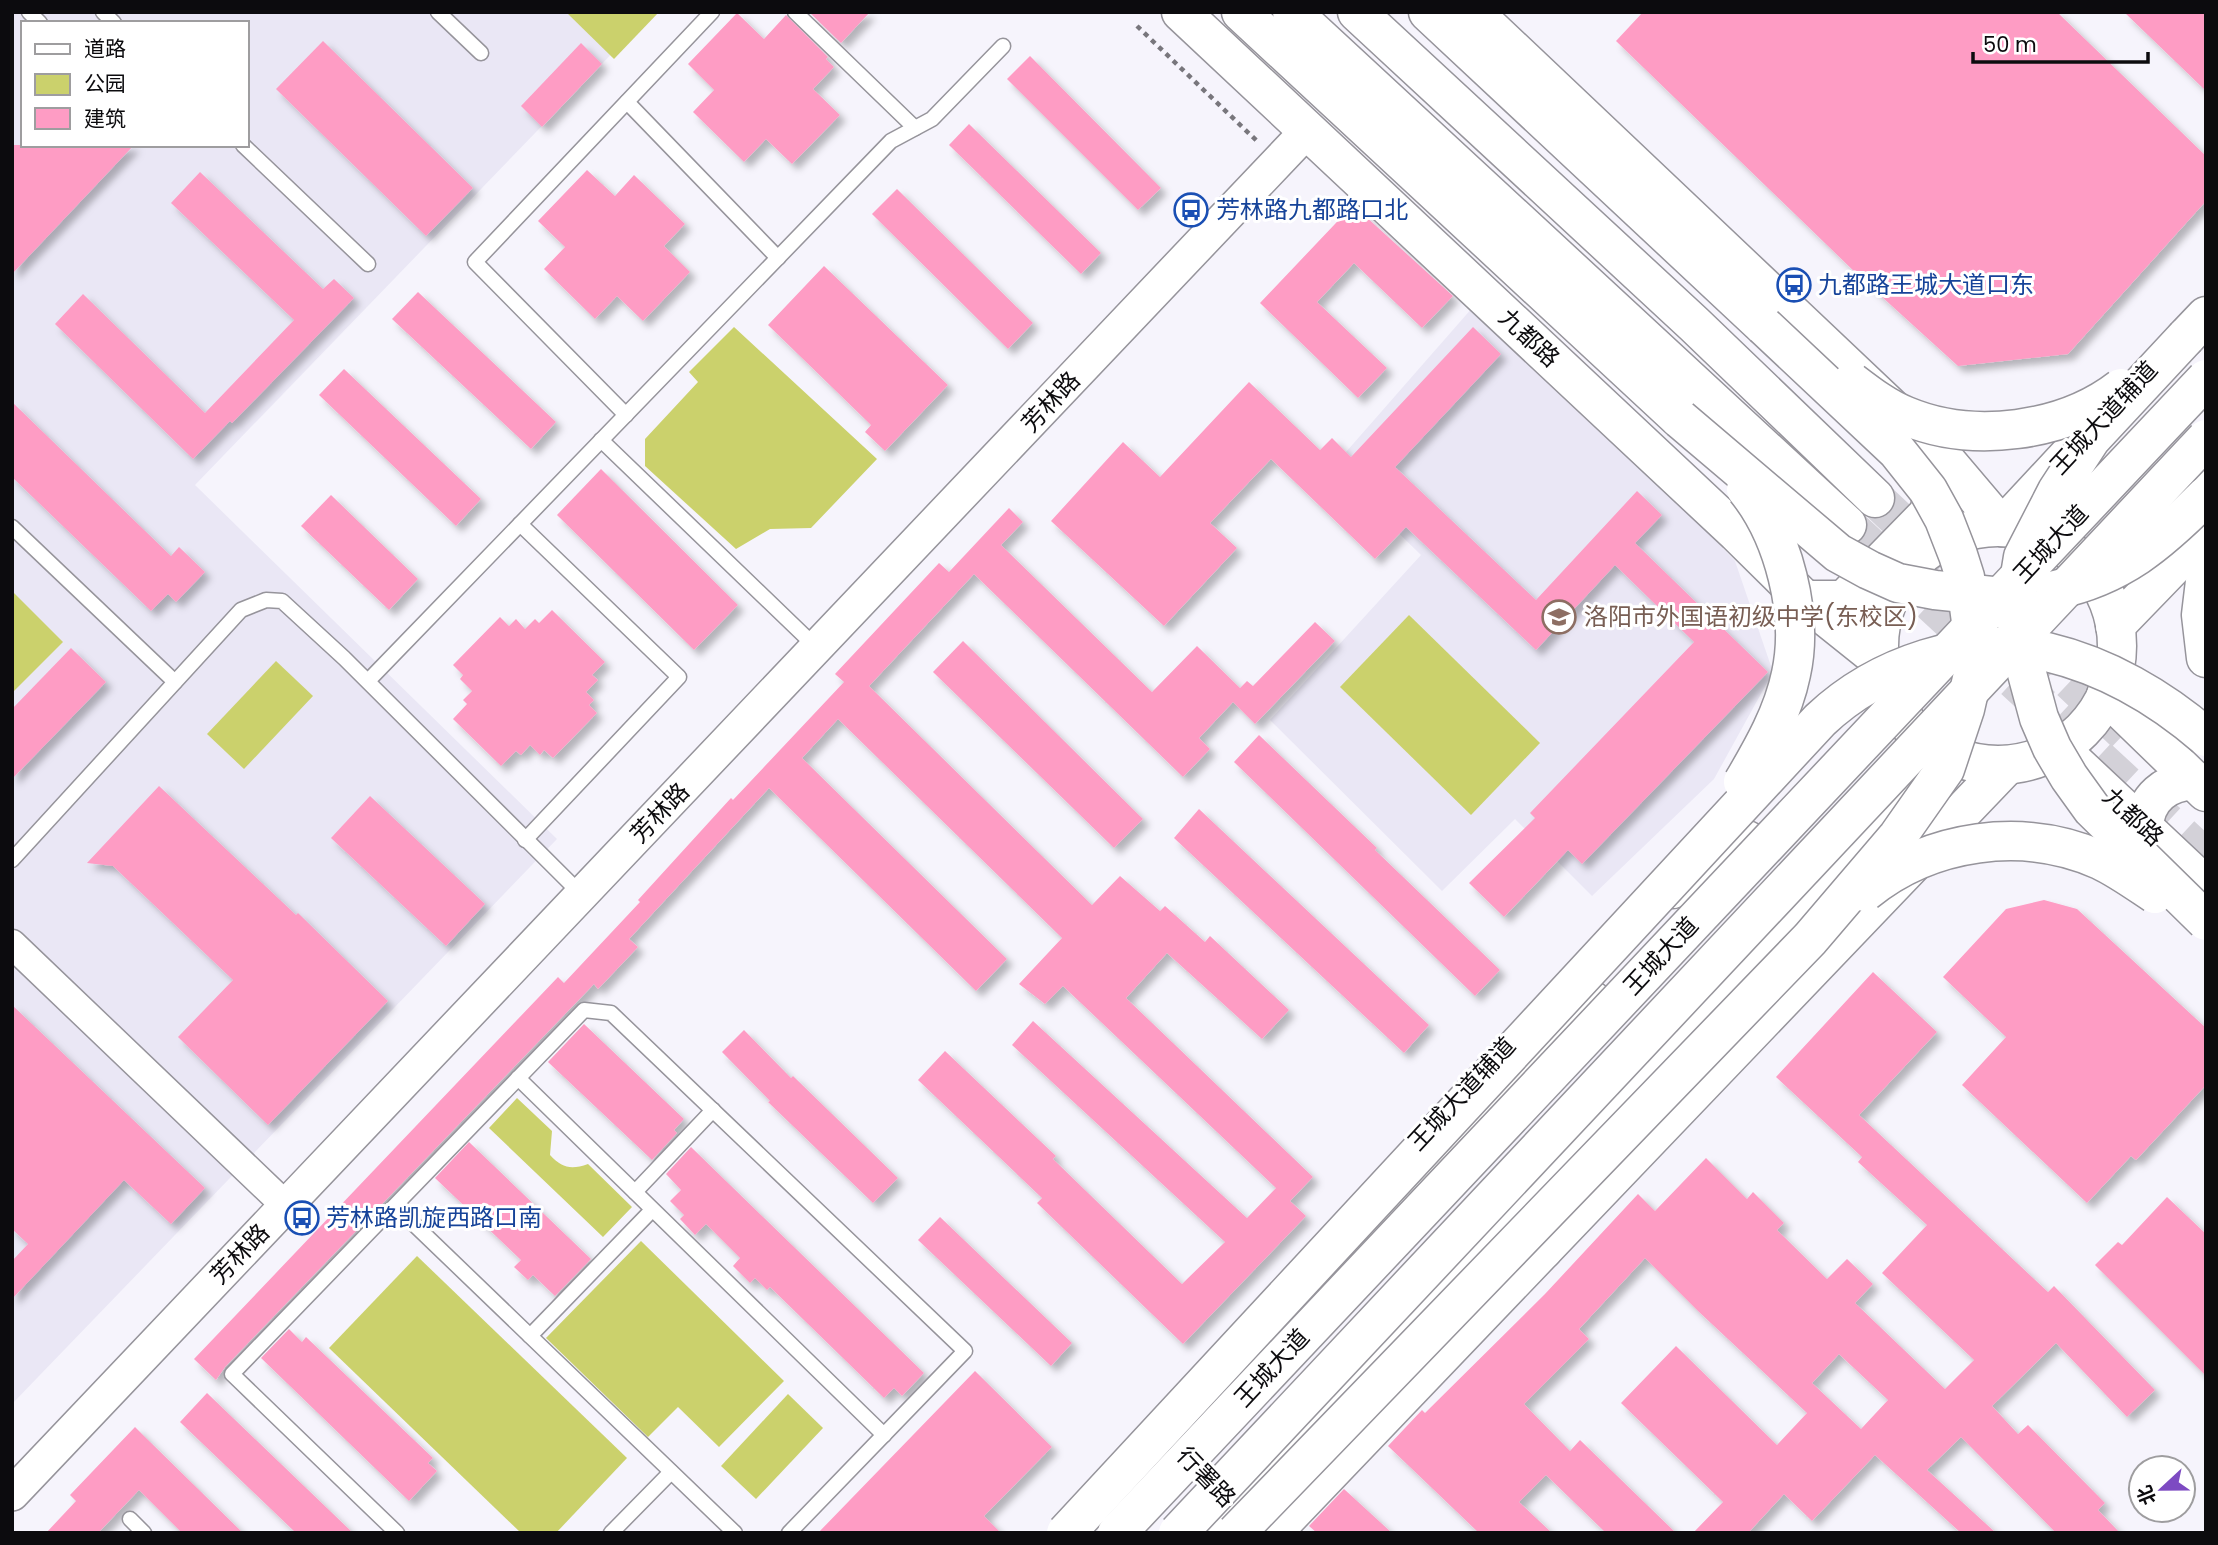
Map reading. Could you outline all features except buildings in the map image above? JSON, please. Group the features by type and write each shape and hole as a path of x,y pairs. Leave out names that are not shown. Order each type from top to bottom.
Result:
{"main road":[{"name":"九都路","path":"1181,12 1737,533 1884,676 1897,710 1927,741 1945,752 1985,764 2007,765 2028,761 2059,748 2086,727 2106,695 2115,670 2117,648 2109,605 2100,585 2087,567 2070,551 2020,530 1473,12"},
{"path":"1241,12 1680,419 1812,533 1838,553 1870,570 1898,583 1935,590 1999,596 2048,592 2091,581 2119,568 2154,544 2206,496"},
{"path":"1292,12 1847,525"},
{"path":"1357,12 1694,324 1875,498"},
{"path":"1243,1527 1810,939 1898,836 1945,769 1965,709 1973,674 1974,644 1965,577 1958,555 1944,519 1928,490 1897,451 1428,12"},
{"path":"1764,327 1799,346 1883,404 1908,417 1933,425 1970,430 2020,428 2076,415 2108,398 2201,329"},
{"path":"2201,329 2091,439 2057,491 2022,557 2015,606 2019,644 2039,718 2069,777 2092,809 2206,921"},
{"name":"王城大道","path":"2020,530 2201,329"},
{"name":"王城大道","path":"1117,1533 2206,379"},
{"path":"1680,419 1739,480 1771,529 1784,564 1794,631 1791,674 1775,725 1729,805 1695,855"},
{"name":"王城大道","path":"1178,1533 2206,439"},
{"path":"1805,600 1844,600 1929,513 1941,455"},
{"path":"2100,585 2206,471"},
{"path":"1884,676 1881,627 1886,605 1895,585 1908,567 1944,539 1964,532 2020,530"},
{"path":"2115,626 2206,532"},
{"path":"2206,573 2201,623 2206,658"},
{"path":"1066,1533 1695,855 1832,709 1851,694 1884,676 1919,662 1991,648 2023,649 2047,652 2099,670 2143,692 2186,720 2206,737"},
{"name":"王城大道","path":"1088,1533 1154,1440 1747,840 1884,676"},
{"name":"王城大道辅道","path":"1047,1533 1154,1440 1629,918 1884,676"},
{"path":"2106,695 2200,786"},
{"name":"九都路","path":"2059,748 2206,886"},
{"path":"1243,1527 1344,1390 1945,752"},
{"path":"1243,1527 1543,1250 2007,765"},
{"path":"2144,827 2145,815 2158,793 2177,781 2200,786"},
{"path":"1629,918 1747,840"},
{"path":"1810,939 1871,886 1899,869 1954,848 2007,840 2045,843 2100,860 2163,899 2206,930"},
{"path":"1396,1335 1543,1250"},
{"path":"1243,1527 1344,1390"}],"street":[{"name":"芳林路","path":"812,643 1267,151 1301,126"},
{"name":"芳林路","path":"12,1472 280,1201 1301,126"},
{"path":"12,944 280,1201"},
{"name":"芳林路","path":"12,1494 280,1201"},
{"name":"行署路","path":"1154,1440 1243,1527"}],"lane":[{"path":"438,12 481,53"},
{"path":"626,415 475,262 712,12"},
{"path":"794,12 915,128"},
{"path":"368,681 891,142 932,119 1003,46"},
{"path":"627,102 778,258"},
{"path":"245,147 368,264"},
{"path":"601,440 812,643"},
{"path":"520,524 680,677 524,840"},
{"path":"12,527 175,682"},
{"path":"12,860 241,610 266,600 282,601 368,681 576,891"},
{"path":"397,1533 232,1374 584,1010 611,1013 965,1351 789,1533"},
{"path":"518,1079 884,1435"},
{"path":"635,1192 713,1110"},
{"path":"395,1206 734,1533"},
{"path":"530,1336 652,1210"},
{"path":"611,1533 671,1472"},
{"path":"131,1519 144,1533"}],"path":[{"path":"1137,26 1267,151"}],"shaded area":[{"path":"12,12 652,12 195,485 557,839 12,1404"},
{"name":"洛阳市外国语初级中学(东校区)","path":"1473,307 1680,504 1735,561 1773,672 1714,779 1592,896 1515,819 1442,891 1270,720 1421,555 1332,468"}],"green space":[{"path":"566,12 659,12 614,59"},
{"path":"734,327 877,459 811,528 770,529 736,549 645,466 645,439 698,382 689,372"},
{"path":"12,591 63,642 12,693"},
{"path":"1409,615 1540,743 1471,815 1340,687"},
{"path":"276,661 313,696 244,769 207,734"},
{"path":"517,1098 552,1131 550,1155 554,1159 567,1167 588,1164 632,1207 603,1237 489,1128"},
{"path":"641,1241 784,1381 719,1447 678,1407 648,1437 546,1338"},
{"path":"417,1256 627,1458 556,1533 521,1533 329,1348"},
{"path":"788,1394 823,1428 756,1499 721,1466"}],"tunnel":[{"path":"1875,498 1977,594"},
{"path":"1847,525 2206,858"},
{"path":"2029,642 2125,733"}],"place":[{"name":"芳林路九都路口北","path":"1191,210"},
{"name":"九都路王城大道口东","path":"1794,285"},
{"name":"洛阳市外国语初级中学(东校区)","path":"1559,617"},
{"name":"芳林路凯旋西路口南","path":"302,1218"}]}
